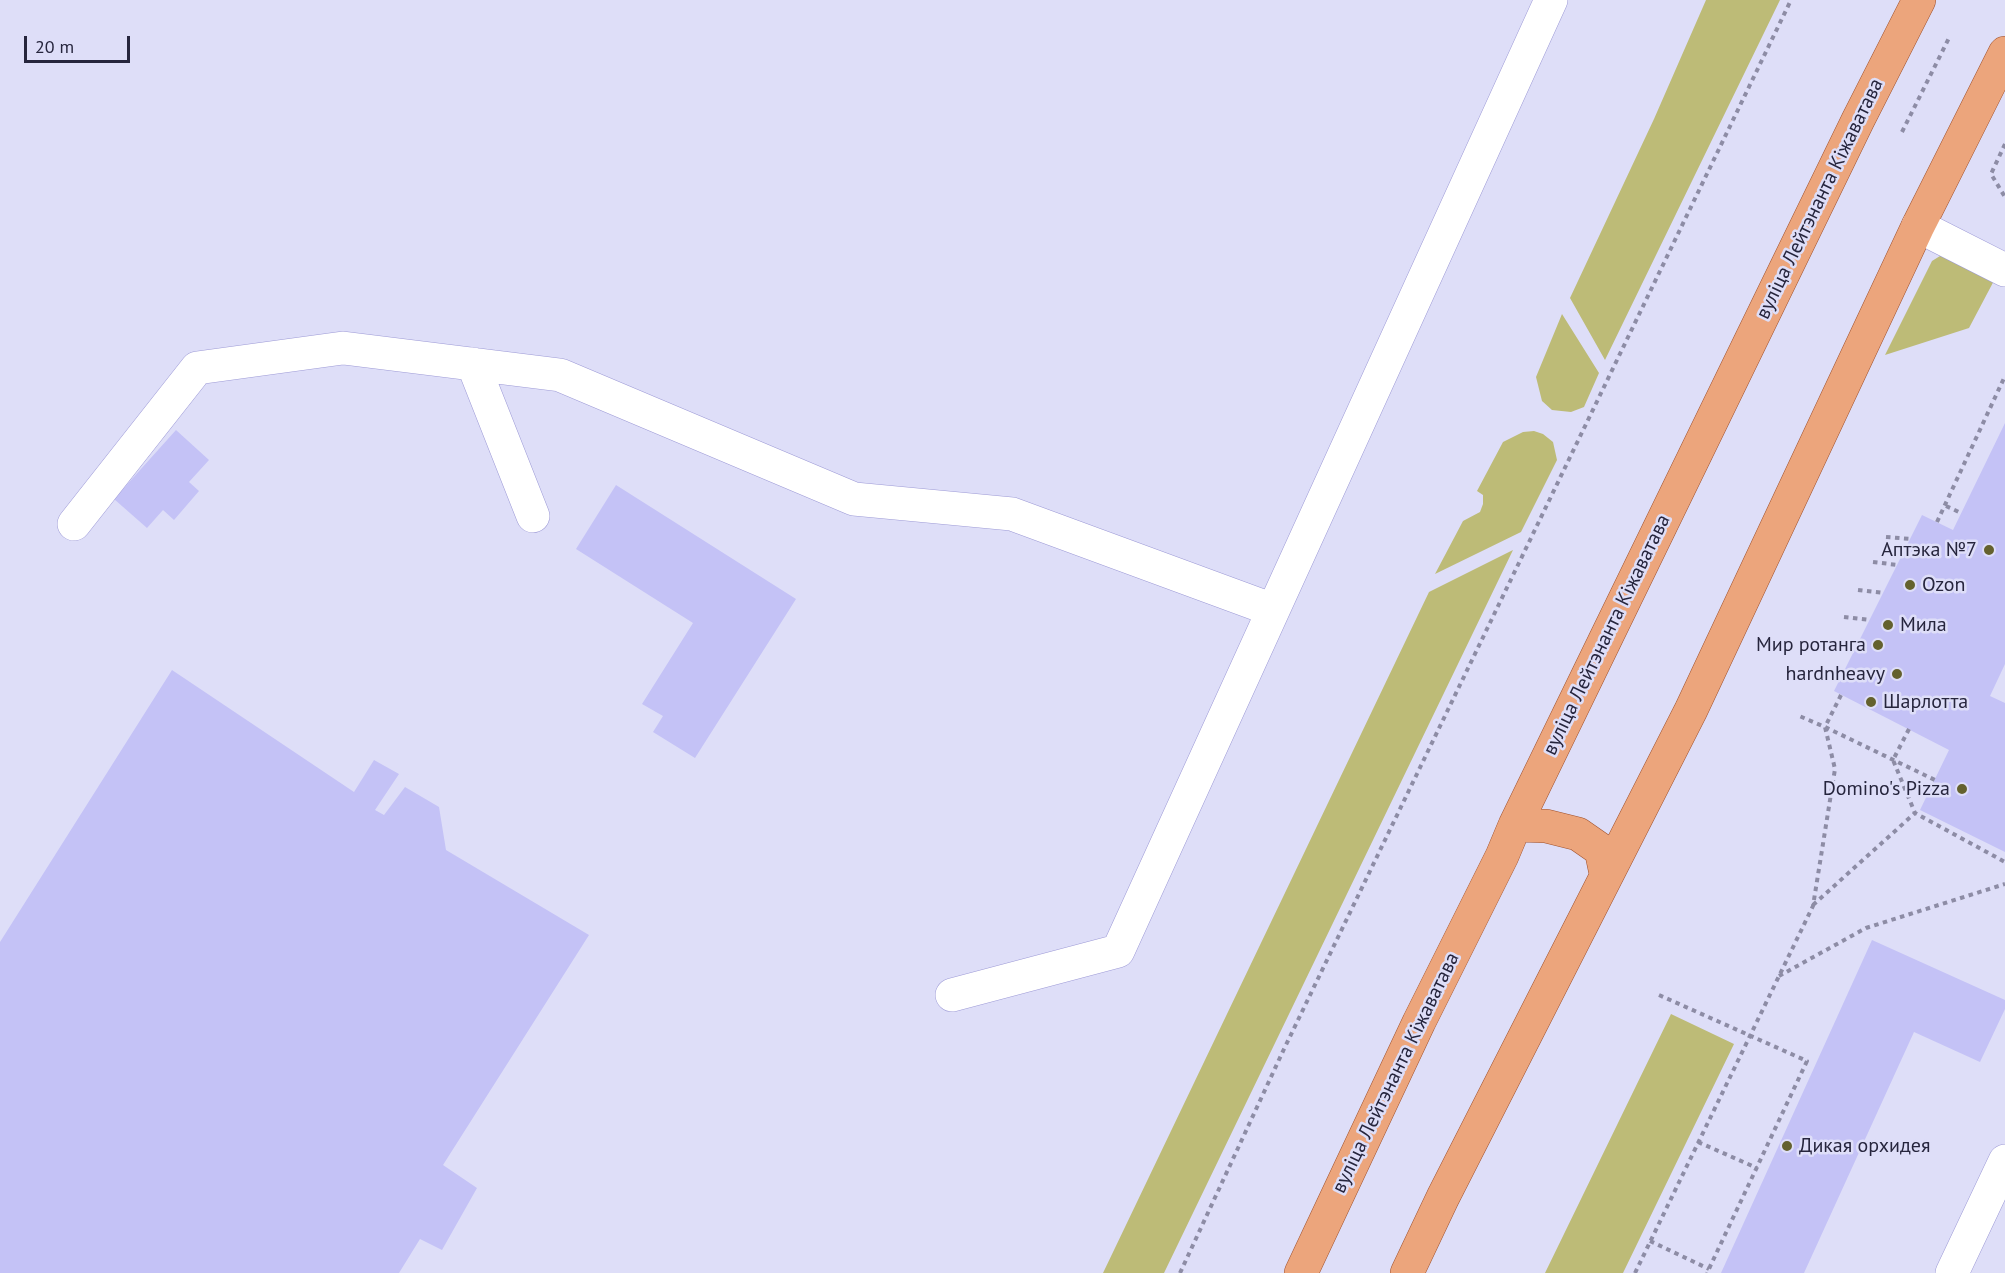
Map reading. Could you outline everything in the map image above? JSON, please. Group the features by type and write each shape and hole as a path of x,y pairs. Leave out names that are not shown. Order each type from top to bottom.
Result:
{"main road":[{"name":"вуліца Лейтэнанта Кіжаватава","path":"1301,1273 1419,1022 1502,856 1858,120 1919,0"},
{"path":"1407,1273 1606,874 1691,710 1918,226 2005,52"},
{"path":"1515,825 1546,826 1578,834 1601,850 1606,874"}],"lane":[{"path":"952,995 1118,951 1551,0"},
{"path":"1918,226 2005,270"},
{"path":"74,524 197,368 343,348 560,375 854,499 1012,514 1273,610"},
{"path":"473,364 533,516"},
{"path":"1952,1273 1993,1217 2005,1161"}],"path":[{"path":"1180,1273 1284,1049 1791,0"},
{"path":"1902,132 1949,38"},
{"path":"2005,144 1990,174 2005,197"},
{"path":"1937,522 2005,376"},
{"path":"1946,506 1961,513"},
{"path":"1886,537 1911,539"},
{"path":"1873,562 1898,565"},
{"path":"1858,590 1884,593"},
{"path":"1844,617 1870,620"},
{"path":"1635,1273 1813,906 1835,769 1824,727 1841,695"},
{"path":"1797,714 1935,780"},
{"path":"1909,729 1893,760 1915,813 2005,862"},
{"path":"1813,906 1915,813"},
{"path":"1778,977 1866,928 2005,884"},
{"path":"1650,1241 1708,1271 1807,1061 1659,995"},
{"path":"1698,1142 1756,1168"}],"shaded area":[{"path":"1706,0 1780,0 1605,360 1570,298 1654,119"},
{"path":"1940,256 1950,256 1997,275 1969,328 1885,355 1932,261"},
{"path":"1562,314 1599,373 1584,407 1571,412 1552,410 1542,401 1536,377"},
{"path":"1534,431 1543,434 1553,442 1557,460 1521,532 1435,574 1463,521 1480,512 1483,495 1477,491 1503,442 1523,432"},
{"path":"1513,550 1164,1273 1103,1273 1429,592"},
{"path":"1671,1014 1734,1044 1623,1273 1545,1273"}],"building":[{"path":"2005,423 2005,664 1990,696 2005,703 2005,852 1920,810 1949,750 1834,691 1922,515 1953,530"},
{"path":"176,430 209,460 189,482 199,491 174,520 163,510 147,528 114,499"},
{"path":"616,485 796,599 695,758 653,732 663,716 642,704 693,623 576,549"},
{"path":"172,670 354,792 374,760 399,774 375,810 384,815 405,787 439,807 446,850 589,935 443,1165 477,1188 442,1250 420,1239 399,1273 0,1273 0,942"},
{"path":"1872,940 2005,1000 2005,1009 1980,1062 1914,1032 1804,1273 1721,1273"}],"place":[{"name":"Аптэка №7","path":"1989,550"},
{"name":"Ozon","path":"1910,585"},
{"name":"Мила","path":"1888,625"},
{"name":"Мир ротанга","path":"1878,645"},
{"name":"hardnheavy","path":"1897,674"},
{"name":"Шарлотта","path":"1871,702"},
{"name":"Domino's Pizza","path":"1962,789"},
{"name":"Дикая орхидея","path":"1787,1146"}]}
